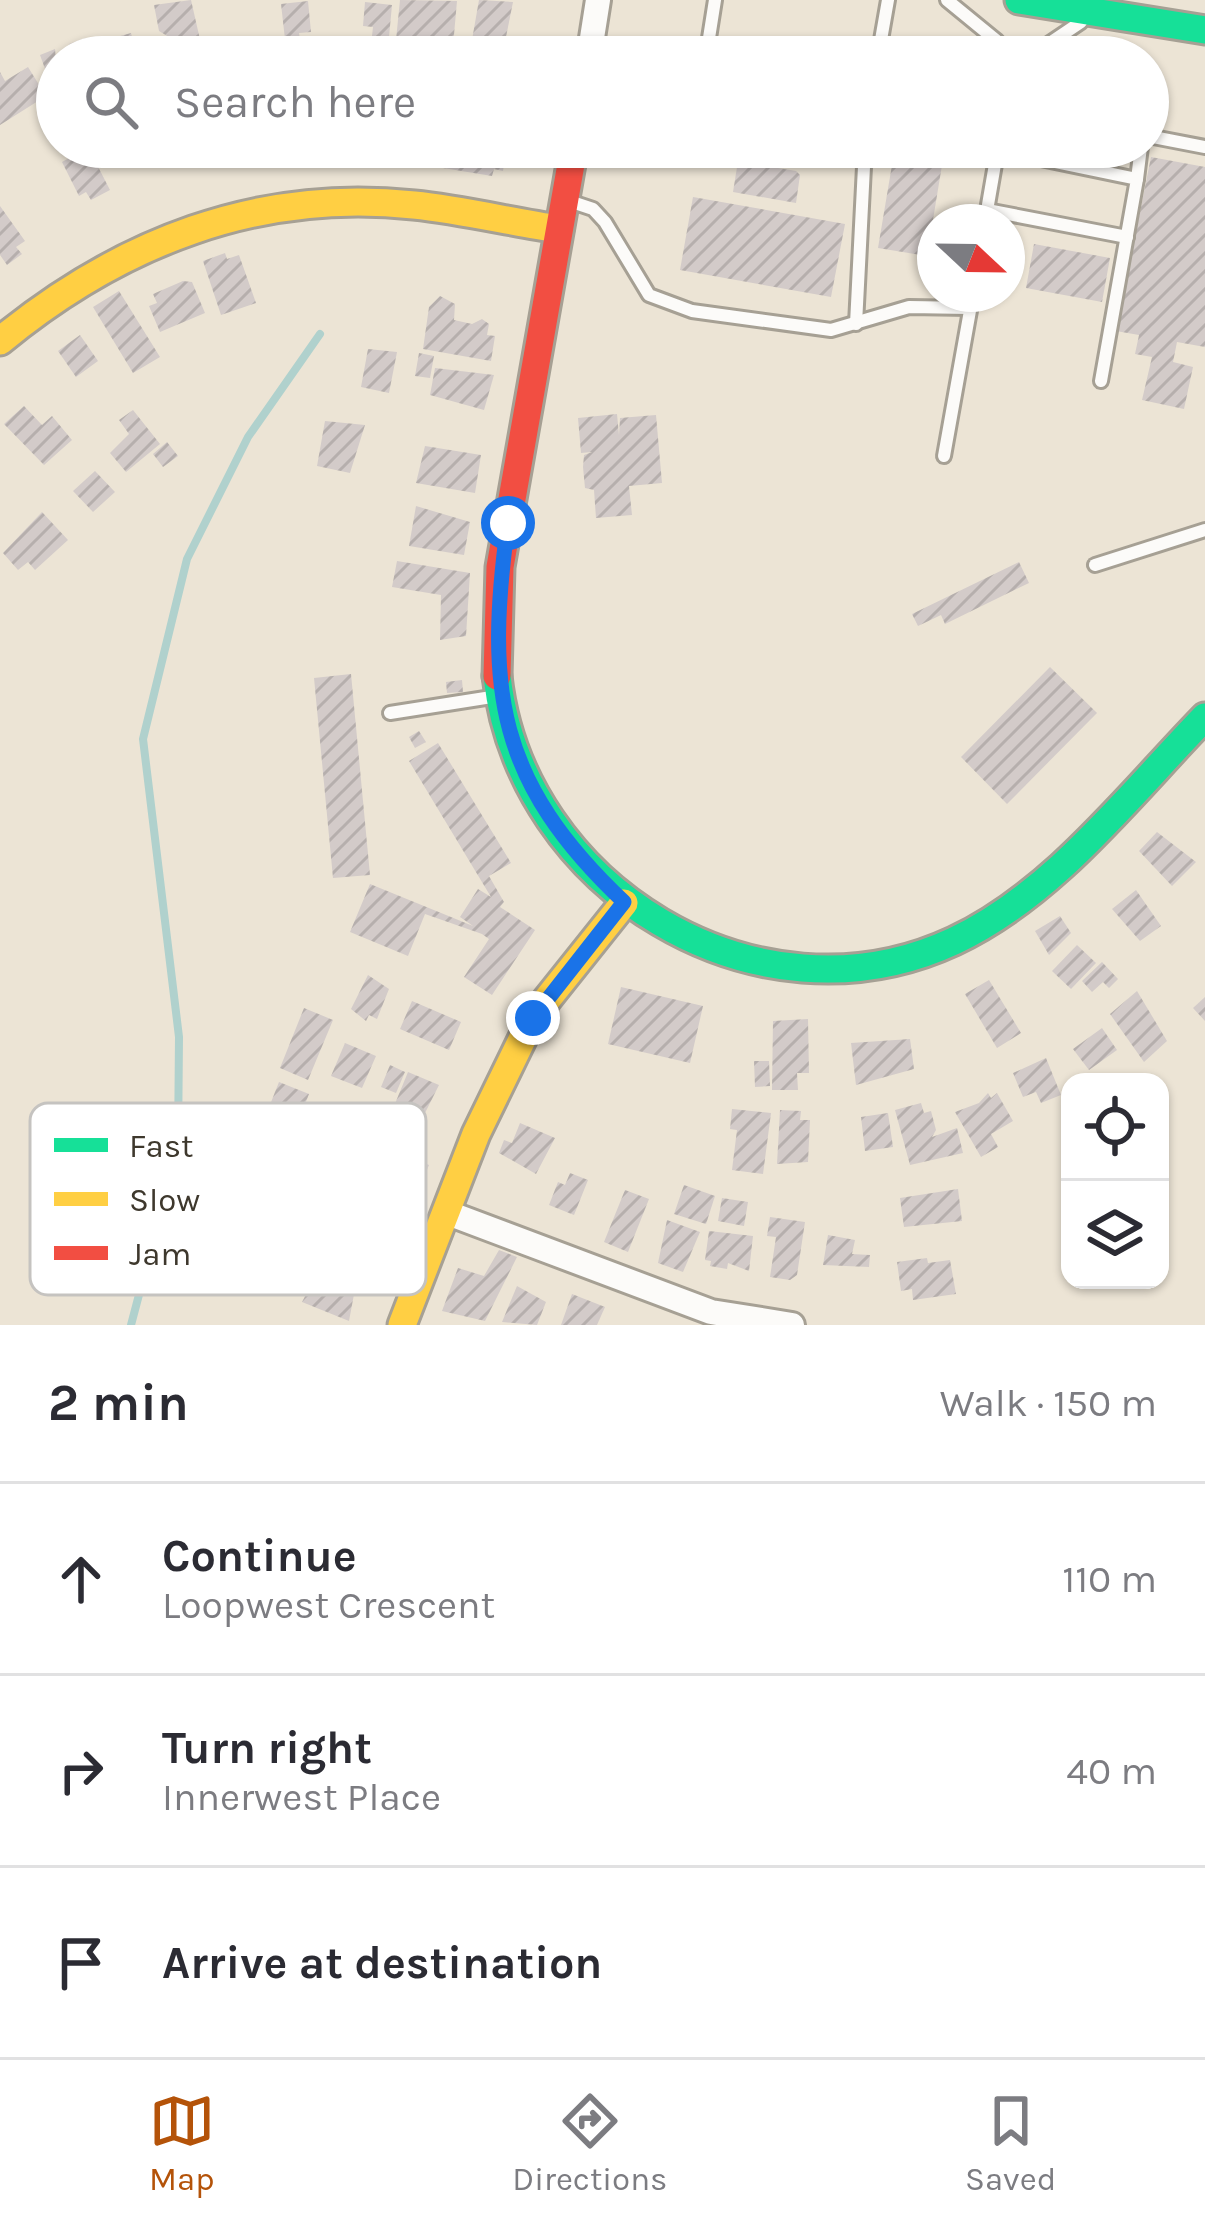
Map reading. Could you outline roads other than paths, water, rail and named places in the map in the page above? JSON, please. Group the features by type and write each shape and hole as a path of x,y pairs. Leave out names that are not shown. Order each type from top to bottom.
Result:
{"street":[{"path":"592,36 598,0"},
{"path":"1018,0 1205,30"},
{"path":"570,168 496,606 499,696 509,736 540,805 580,861 624,902 698,941 767,962 827,967 887,963 952,943 1027,897 1205,717"},
{"path":"0,340 98,266 195,222 311,200 401,203 560,229"},
{"path":"426,1267 476,1134 533,1018 624,902"},
{"path":"448,1213 711,1312 792,1325"},
{"path":"402,1325 414,1295"}],"lane":[{"path":"709,36 715,0"},
{"path":"882,36 888,0"},
{"path":"947,0 991,36"},
{"path":"1054,36 1105,14"},
{"path":"1169,140 1205,147"},
{"path":"856,324 864,168"},
{"path":"988,204 994,168"},
{"path":"1088,168 1137,179"},
{"path":"1101,380 1138,168"},
{"path":"564,200 593,209 637,279 664,303 800,328 856,324 917,306"},
{"path":"1025,222 1127,237"},
{"path":"944,456 969,312"},
{"path":"1095,565 1205,530"},
{"path":"390,713 499,696"}],"waterway":[{"path":"178,1103 179,1037 143,739 187,559 248,437 320,334"},
{"path":"131,1325 139,1295"}]}
